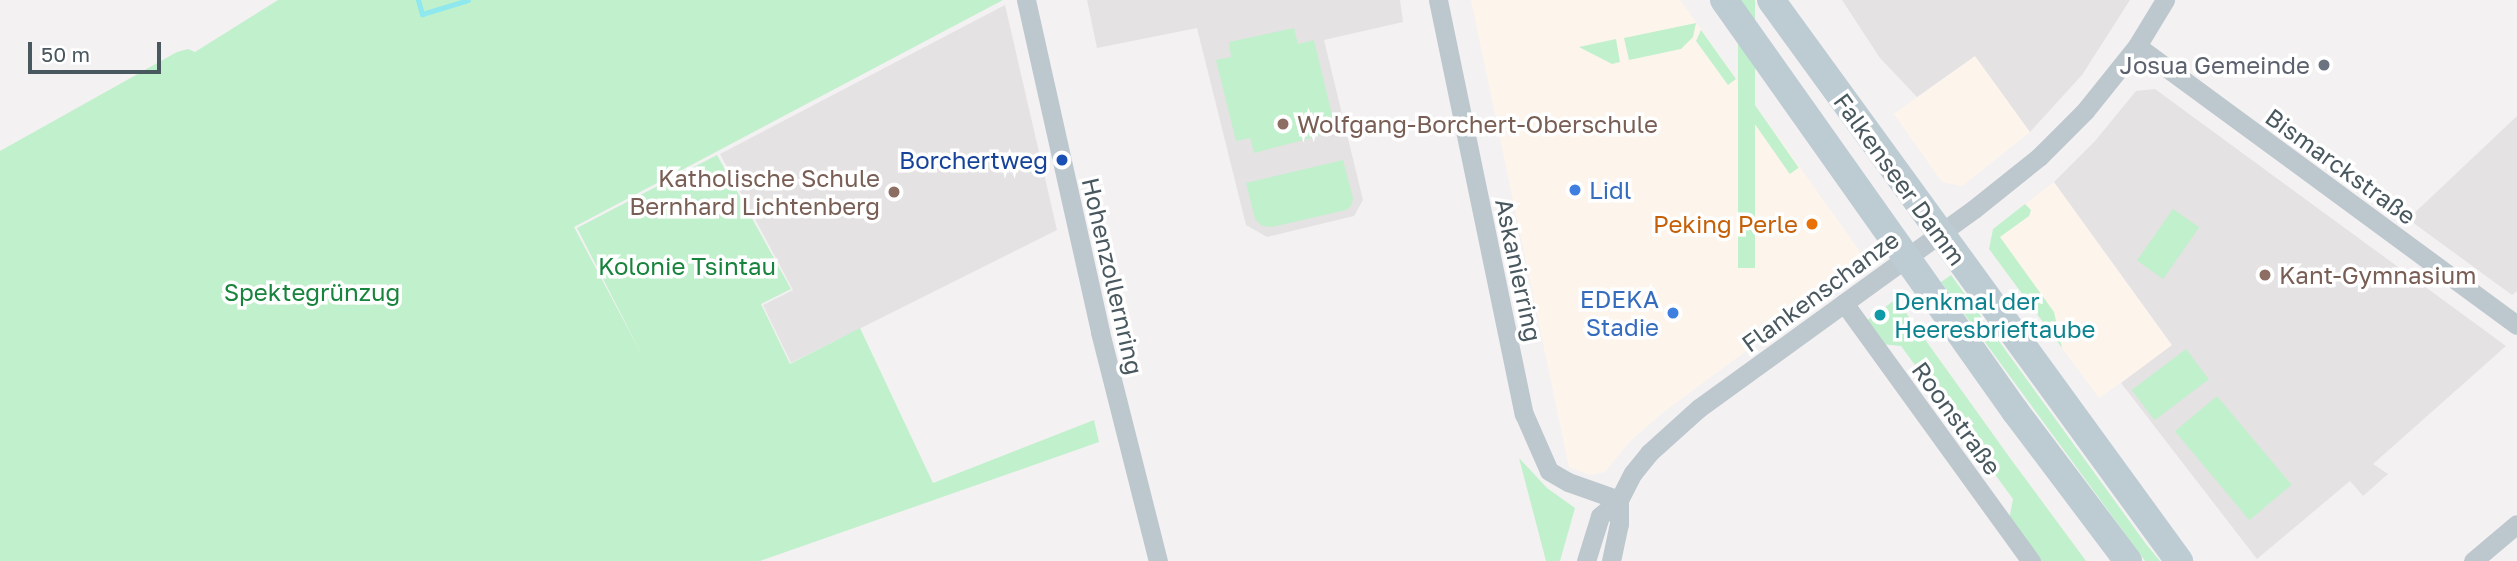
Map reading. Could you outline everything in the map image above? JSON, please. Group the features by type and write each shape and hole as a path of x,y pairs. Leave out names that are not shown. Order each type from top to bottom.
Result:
{"main road":[{"name":"Falkenseer Damm","path":"1724,0 2015,411 2128,561"},
{"name":"Falkenseer Damm","path":"1771,0 2179,561"}],"street":[{"name":"Hohenzollernring","path":"1026,0 1100,332 1157,561"},
{"name":"Askanierring","path":"1438,0 1524,414 1549,471 1568,482 1619,500"},
{"name":"Flankenschanze","path":"1586,561 1600,516 1619,500 1633,473 1649,453 1685,419 1940,234 2039,157 2085,111 2137,46 2165,0"},
{"name":"Bismarckstraße","path":"2137,46 2517,325"},
{"name":"Roonstraße","path":"1844,303 2023,558"},
{"name":"Flankenschanze","path":"1611,561 1619,524 1619,500"},
{"path":"2473,561 2517,524"}],"shaded area":[{"name":"Wolfgang-Borchert-Oberschule","path":"1087,0 1400,0 1403,22 1324,40 1363,200 1354,216 1267,237 1246,225 1197,28 1097,48"},
{"path":"1471,0 1680,0 1859,250 1859,267 1661,414 1629,442 1605,472 1590,475 1569,467"},
{"path":"1842,0 2130,0 2082,75 2030,132 1975,56 1917,97 1880,58"},
{"name":"Katholische Schule Bernhard Lichtenberg","path":"1005,5 1057,230 791,363 763,305 793,290 720,154"},
{"path":"1975,56 2030,132 1962,186 1942,182 1894,114"},
{"name":"Kant-Gymnasium","path":"2155,89 2506,346 2373,464 2388,474 2363,496 2350,481 2257,559 2121,383 2172,345 2054,182 2095,141 2136,91"},
{"name":"Kant-Gymnasium","path":"2517,116 2517,291 2512,295 2408,219"},
{"path":"2054,182 2172,346 2099,398 1989,249 1993,229"}],"green space":[{"name":"Spektegrünzug","path":"278,0 1003,0 574,227 642,355 577,228 717,155 791,289 761,304 790,364 860,328 933,483 1094,420 1099,442 760,561 0,561 0,151 177,52 188,49 195,52"},
{"path":"1738,0 1755,0 1755,268 1738,268"},
{"path":"1696,23 1693,37 1681,49 1629,60 1624,38"},
{"path":"1294,28 1298,44 1314,40 1333,119 1317,122 1319,136 1254,153 1250,138 1236,141 1216,60 1231,57 1229,42"},
{"path":"1701,30 1736,79 1728,85 1696,41"},
{"path":"1616,39 1620,62 1612,64 1579,47"},
{"path":"1750,98 1799,168 1790,174 1741,104"},
{"path":"1343,160 1353,198 1351,206 1346,210 1272,227 1262,226 1255,219 1246,183"},
{"path":"2025,204 2031,210 2029,216 2000,237 2054,312 2062,348 1989,249 1993,229"},
{"path":"2173,209 2199,227 2163,279 2137,261"},
{"path":"1951,275 2160,561 2145,561 1941,282"},
{"path":"1896,299 2086,561 2039,561 2009,520 2013,499 1901,346 1881,344 1865,322"},
{"path":"2186,349 2209,379 2155,420 2132,390"},
{"path":"2217,396 2292,485 2249,520 2175,431"},
{"path":"1519,458 1547,488 1575,508 1560,561 1546,561"}],"waterway":[{"path":"418,0 422,14 468,0"}],"place":[{"name":"Josua Gemeinde","path":"2324,65"},
{"name":"Wolfgang-Borchert-Oberschule","path":"1283,124"},
{"name":"Borchertweg","path":"1062,160"},
{"name":"Lidl","path":"1575,190"},
{"name":"Katholische Schule Bernhard Lichtenberg","path":"894,192"},
{"name":"Peking Perle","path":"1812,224"},
{"name":"Kant-Gymnasium","path":"2265,275"},
{"name":"EDEKA Stadie","path":"1673,313"},
{"name":"Denkmal der Heeresbrieftaube","path":"1880,315"}],"park label":[{"name":"Kolonie Tsintau","path":"687,266"}]}
